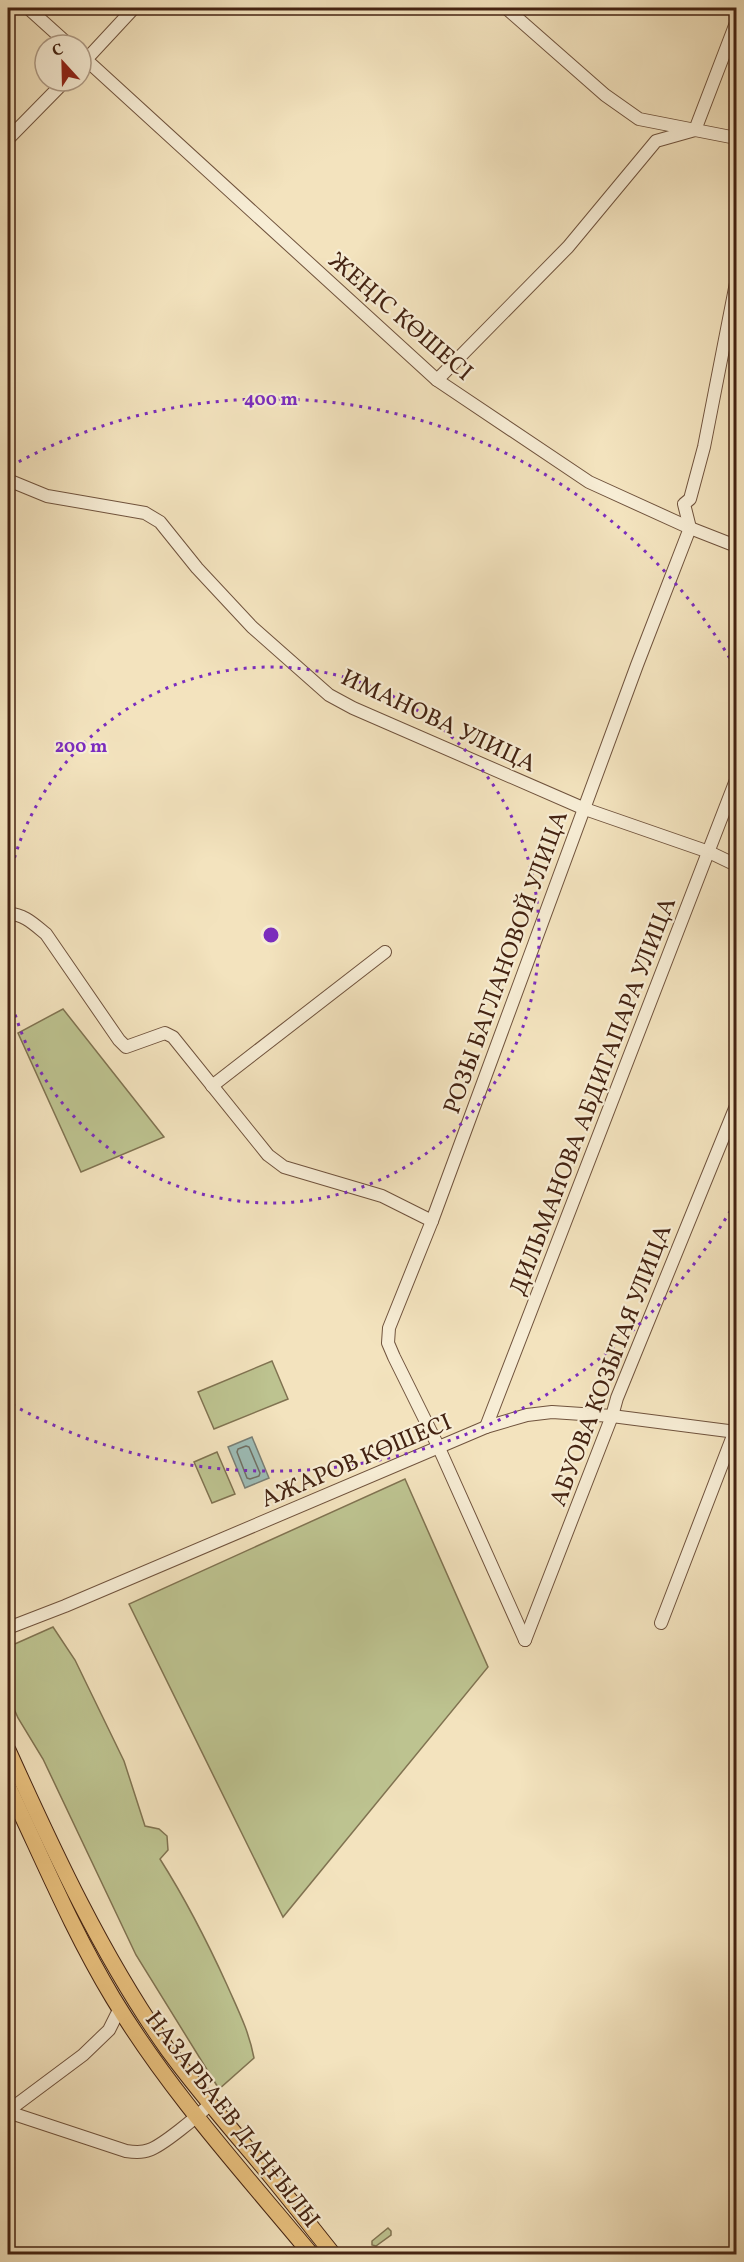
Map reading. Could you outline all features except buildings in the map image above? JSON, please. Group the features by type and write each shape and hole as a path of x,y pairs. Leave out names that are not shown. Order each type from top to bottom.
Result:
{"main road":[{"name":"НАЗАРБАЕВ ДАҢҒЫЛЫ","path":"8,1750 75,1892 129,1989 167,2048 209,2105 248,2149 333,2254"},
{"name":"НАЗАРБАЕВ ДАҢҒЫЛЫ","path":"8,1786 80,1940 151,2056 197,2117 311,2254"}],"street":[{"path":"28,8 56,33"},
{"path":"93,50 134,8"},
{"path":"506,8 605,95 639,119 736,138"},
{"path":"695,130 736,23"},
{"name":"ЖЕҢІС КӨШЕСІ","path":"93,69 437,380 589,482 690,528 736,546"},
{"path":"8,139 53,93"},
{"path":"437,380 568,247 656,141 695,130"},
{"name":"РОЗЫ БАГЛАНОВОЙ УЛИЦА","path":"525,1640 439,1448 388,1343 389,1328 432,1221 690,528 684,504 690,500 704,447 736,289"},
{"name":"ИМАНОВА УЛИЦА","path":"8,480 47,496 145,513 160,522 197,568 252,627 329,695 397,728 585,809 709,852 736,865"},
{"name":"ДИЛЬМАНОВА АБДИГАПАРА УЛИЦА","path":"486,1427 736,780"},
{"path":"8,914 32,921 46,934 126,1047 165,1033 173,1037 268,1155 284,1167 382,1196 432,1221"},
{"path":"212,1086 385,952"},
{"name":"АБУОВА КОЗЫТАЯ УЛИЦА","path":"525,1640 617,1398 736,1106"},
{"name":"АЖАРОВ КӨШЕСІ","path":"8,1628 486,1427 527,1415 552,1412 612,1416 736,1430"},
{"path":"661,1623 736,1430"},
{"path":"8,2112 84,2055 109,2030 120,2008"},
{"path":"8,2112 126,2151 139,2152 150,2150 197,2117 209,2105"}],"green space":[{"path":"63,1009 164,1137 81,1172 18,1033"},
{"path":"272,1361 288,1399 214,1429 198,1392"},
{"path":"217,1452 235,1494 212,1503 194,1462"},
{"path":"405,1479 488,1667 283,1917 129,1604"},
{"path":"53,1627 75,1660 124,1761 145,1826 159,1829 167,1836 168,1850 160,1859 204,1937 246,2030 254,2058 219,2089 136,1955 43,1759 18,1718 8,1695 8,1647"},
{"path":"388,2228 391,2235 376,2246 372,2245 372,2241"}],"water":[{"path":"252,1437 269,1478 245,1488 228,1447"}]}
